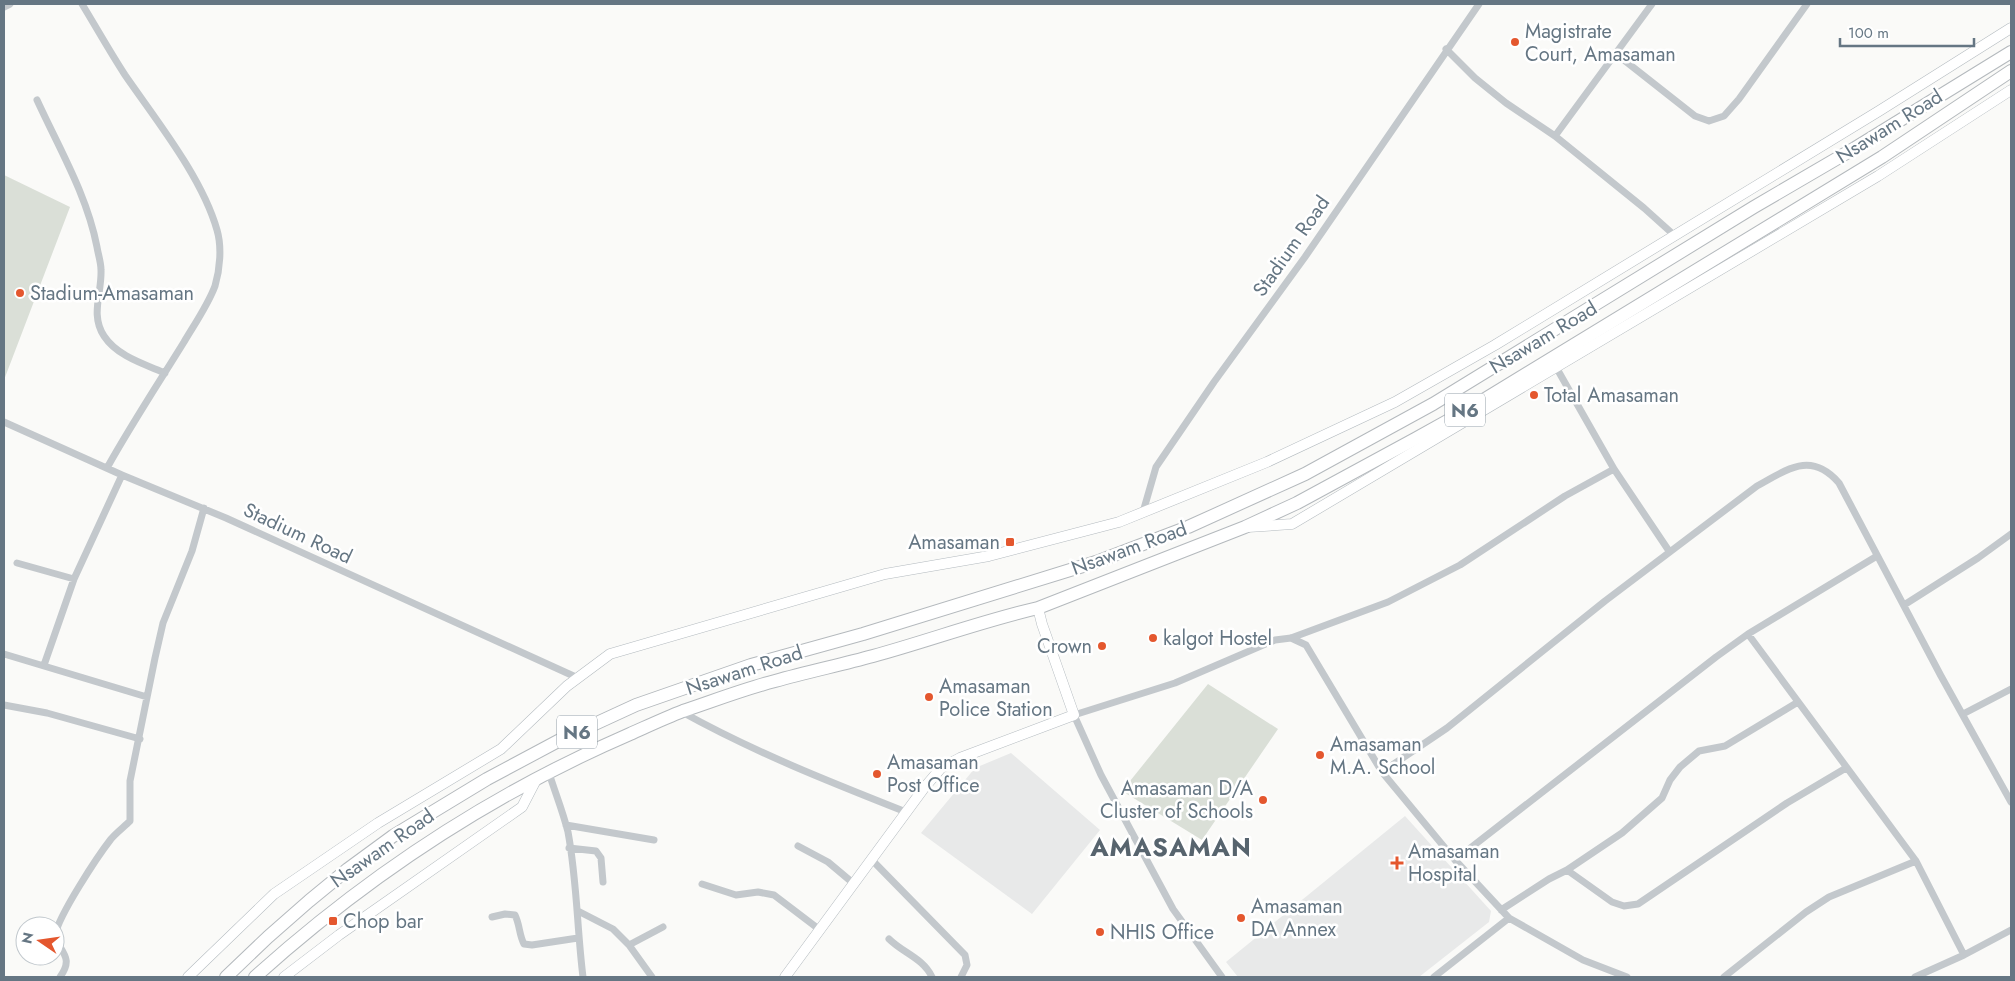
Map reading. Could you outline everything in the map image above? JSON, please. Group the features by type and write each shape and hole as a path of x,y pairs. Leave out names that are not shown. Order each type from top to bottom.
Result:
{"highway":[{"name":"Nsawam Road","path":"226,977 309,901 392,836 487,779 560,740 636,705 751,665 863,634 1096,562 1188,527 1305,474 1441,399 2011,52"},
{"name":"Nsawam Road","path":"255,977 374,880 436,837 510,793 588,752 681,712 773,681 874,656 1002,616 1038,608 1244,527 1297,503 1467,410 1882,157 2011,71"}],"main road":[{"path":"188,977 274,894 378,823 501,749 578,678 610,654 885,574 989,556 1119,522 1267,462 1395,402 1870,116 2011,28"},
{"path":"1244,527 1292,524 1878,176 2011,90"},
{"path":"784,977 924,788 941,768 960,758 1074,715 1038,608"},
{"path":"284,977 339,935 522,807 536,780"}],"street":[{"path":"4,7 10,4"},
{"path":"82,4 124,73 192,176 212,213 218,232 220,250 214,287 107,468"},
{"name":"Stadium Road","path":"1143,512 1156,467 1214,382 1305,257 1446,50 1480,4"},
{"path":"1555,136 1652,4"},
{"path":"1616,53 1695,116 1709,121 1724,116 1807,4"},
{"path":"1446,50 1481,83 1555,136 1644,208 1674,235"},
{"path":"37,100 85,202 94,234 101,270 96,310 98,323 103,335 112,346 136,361 164,373"},
{"path":"1556,368 1614,469 1669,551"},
{"name":"Stadium Road","path":"4,422 122,475 204,508 578,678"},
{"path":"1382,772 1446,728 1669,551 1757,486 1800,466 1815,465 1829,472 1839,483 1941,676 1964,714 2011,802"},
{"path":"1222,977 1173,909 1101,775 1074,715 1175,683 1275,640 1291,638 1388,602 1460,565 1565,496 1614,469"},
{"path":"44,665 74,579 122,475"},
{"path":"62,916 103,850 116,833 130,820 130,781 163,623 192,551 204,508"},
{"path":"1904,605 1978,558 2011,534"},
{"path":"1454,860 1748,634 1877,556"},
{"path":"17,563 74,579"},
{"path":"1748,634 1916,861 1964,955"},
{"path":"1291,638 1306,645 1382,772 1454,860 1501,910 1509,918 1583,960 1627,977"},
{"path":"4,654 147,697"},
{"path":"1964,714 2011,689"},
{"path":"1501,910 1549,878 1567,870 1622,833 1662,798 1670,780 1680,767 1699,751 1725,746 1798,702"},
{"path":"4,705 47,713 140,739"},
{"path":"681,712 721,734 811,775 906,812"},
{"path":"1567,870 1612,902 1624,906 1638,904 1788,803 1846,768"},
{"path":"549,772 566,825 576,889 578,938 583,977"},
{"path":"566,825 654,840"},
{"path":"798,846 828,862 853,883"},
{"path":"569,848 596,851 601,858 603,882"},
{"path":"871,859 965,955 968,965 961,977"},
{"path":"1724,977 1806,912 1829,897 1916,861"},
{"path":"702,884 736,896 758,892 774,895 820,930"},
{"path":"578,911 613,929 629,945 652,977"},
{"path":"492,917 505,914 515,915 524,944 532,945 578,938"},
{"path":"1434,977 1509,918"},
{"path":"629,945 663,927"},
{"path":"1915,977 1964,955 2011,930"},
{"path":"889,939 898,948 922,961 932,977"},
{"path":"60,977 66,967 67,960 65,956"}],"shaded area":[{"name":"Stadium-Amasaman","path":"4,175 70,207 4,380"},
{"path":"1208,684 1278,729 1202,840 1122,791"},
{"path":"1011,753 1100,830 1032,914 921,833 975,768"},
{"name":"Amasaman Hospital","path":"1405,816 1491,911 1489,922 1419,977 1238,977 1226,962"}],"place":[{"name":"Magistrate Court, Amasaman","path":"1515,42"},
{"name":"Stadium-Amasaman","path":"20,293"},
{"name":"Total Amasaman","path":"1534,395"},
{"name":"Amasaman","path":"1010,542"},
{"name":"kalgot Hostel","path":"1153,638"},
{"name":"Crown","path":"1102,646"},
{"name":"Amasaman Police Station","path":"929,697"},
{"name":"Amasaman M.A. School","path":"1320,755"},
{"name":"Amasaman Post Office","path":"877,774"},
{"name":"Amasaman D/A Cluster of Schools","path":"1263,800"},
{"name":"Amasaman Hospital","path":"1397,863"},
{"name":"Amasaman DA Annex","path":"1241,918"},
{"name":"Chop bar","path":"333,921"},
{"name":"NHIS Office","path":"1100,932"}],"district":[{"name":"AMASAMAN","path":"1171,847"}]}
